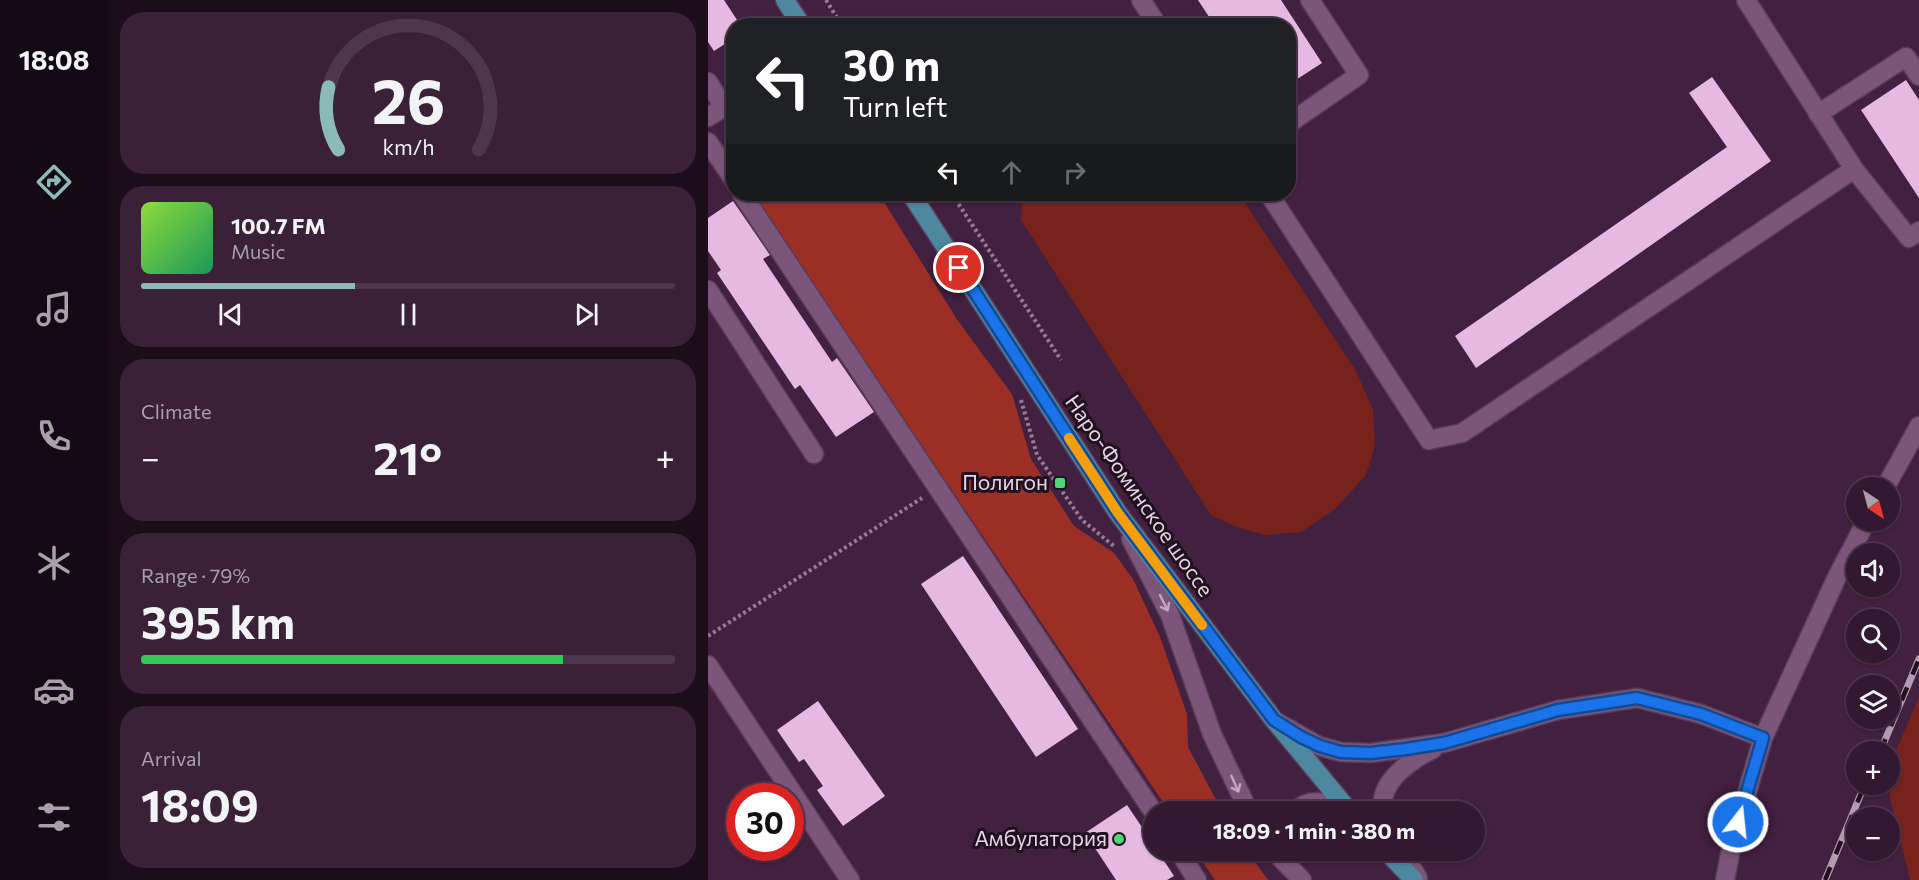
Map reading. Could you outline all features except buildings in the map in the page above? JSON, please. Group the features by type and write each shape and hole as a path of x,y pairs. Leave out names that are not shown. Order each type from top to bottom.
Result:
{"main road":[{"path":"785,0 797,18"},
{"name":"Наро-Фоминское шоссе","path":"915,201 1118,513 1274,720 1341,801"},
{"path":"1386,861 1398,880"},
{"path":"1396,861 1414,880"}],"street":[{"path":"1141,0 1153,18"},
{"path":"1296,118 1359,75 1310,0"},
{"path":"1746,0 1854,169 1908,238 1919,231"},
{"path":"1818,114 1906,57 1919,76"},
{"path":"708,82 724,107 708,117"},
{"path":"708,142 726,168"},
{"path":"1274,201 1429,440 1462,433 1854,169"},
{"path":"747,201 1146,801"},
{"path":"708,290 814,454"},
{"path":"1891,477 1919,426"},
{"path":"1118,513 1170,615 1212,734 1244,801"},
{"path":"1725,880 1732,844 1763,738 1837,577 1861,531"},
{"path":"708,665 850,880"},
{"path":"1274,720 1320,746 1341,752 1371,753 1444,743 1558,710 1637,698 1701,714 1763,738"},
{"path":"1384,801 1388,787 1400,769 1444,743"},
{"path":"1185,861 1197,880"},
{"path":"1284,861 1302,880"},
{"path":"1292,861 1302,880"},
{"path":"1408,861 1419,880"}],"path":[{"path":"826,0 837,18"},
{"path":"957,201 1061,360"},
{"path":"1017,389 1037,455 1082,520 1118,549"},
{"path":"708,636 938,488"}],"shaded area":[{"path":"756,201 883,201 958,321 1012,394 1031,459 1074,526 1114,553 1133,579 1160,637 1187,714 1188,747 1217,801 1162,801"},
{"path":"1023,201 1244,201 1356,371 1373,410 1375,445 1366,475 1334,510 1301,532 1265,535 1237,527 1211,515 1021,220"},
{"path":"1919,697 1919,880 1910,880 1900,839 1900,807 1892,807 1889,795 1900,795 1900,742"},
{"path":"1202,861 1254,861 1268,880 1215,880"}],"railway":[{"path":"1885,741 1919,659"},
{"path":"1825,880 1860,795"}],"slow traffic":[{"path":"1069,438 1118,513 1202,625"}],"place":[{"name":"Полигон","path":"1060,483"},
{"name":"Амбулатория","path":"1119,839"}],"route":[{"path":"959,268 1118,513 1274,720 1320,746 1341,752 1371,753 1444,743 1558,710 1637,698 1701,714 1763,738 1738,822"}]}
